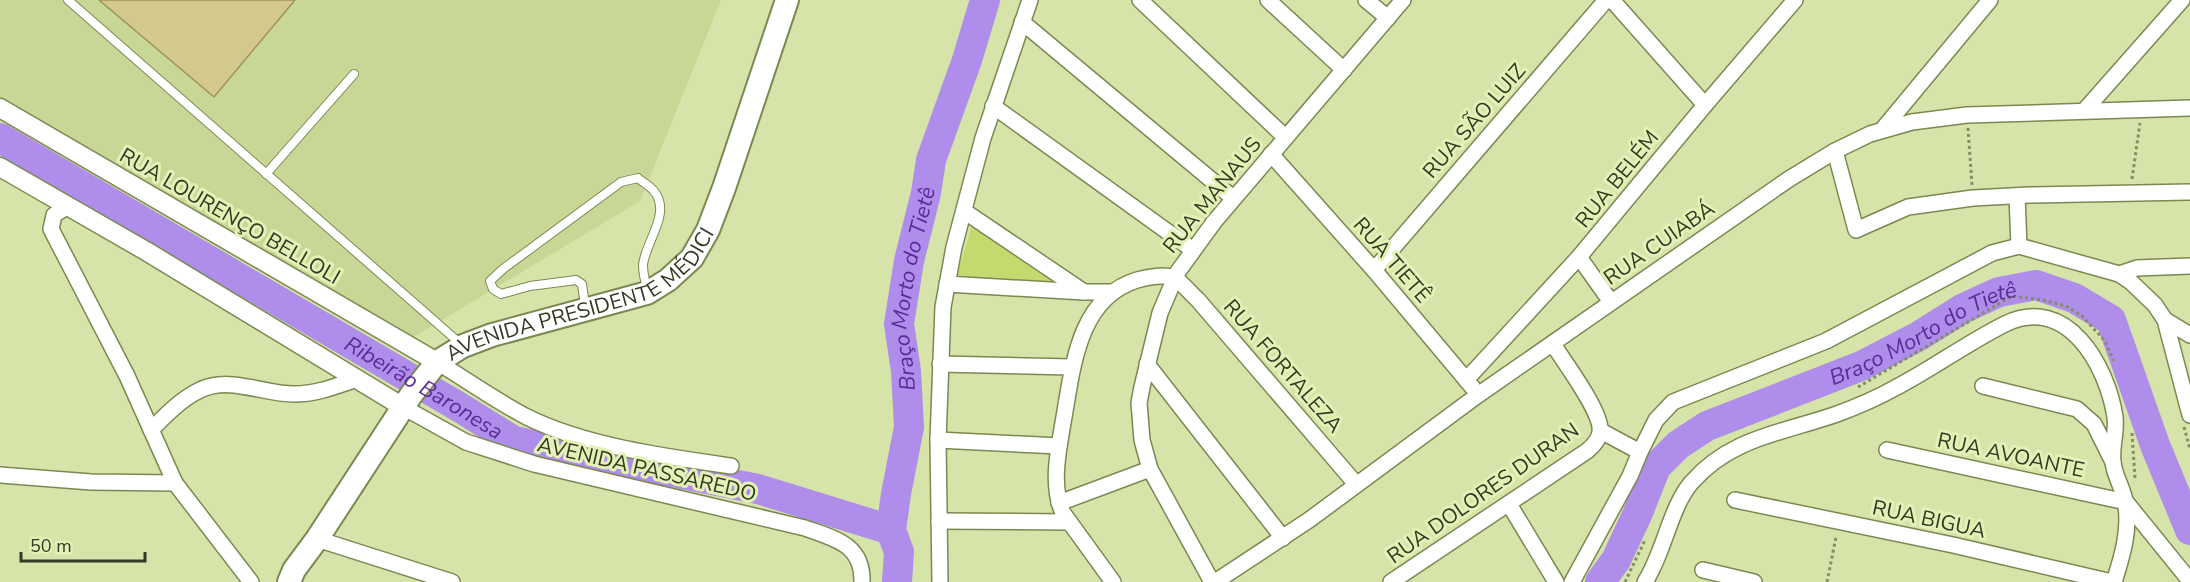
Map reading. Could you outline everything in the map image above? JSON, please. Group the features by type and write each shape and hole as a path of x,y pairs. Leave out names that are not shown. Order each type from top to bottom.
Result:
{"main road":[{"name":"AVENIDA PRESIDENTE MÉDICI","path":"289,582 294,570 431,368 463,346 492,335 647,293 668,280 692,258 708,230 724,188 788,0"}],"street":[{"path":"940,582 938,440 941,323 947,284 954,247 993,106 1030,0"},
{"path":"1140,0 1285,137"},
{"path":"1268,0 1344,70"},
{"path":"1366,0 1388,18"},
{"name":"RUA MANAUS","path":"1213,582 1150,470 1142,440 1139,419 1142,387 1160,313 1174,278 1233,198 1403,0"},
{"name":"RUA SÃO LUIZ","path":"1374,270 1606,0"},
{"path":"1612,0 1705,105"},
{"name":"RUA BELÉM","path":"1466,380 1579,257 1795,0"},
{"path":"1882,130 1990,0"},
{"path":"2084,111 2182,0"},
{"path":"1022,22 1233,198"},
{"path":"993,106 1193,250"},
{"name":"RUA LOURENÇO BELLOLI","path":"0,108 431,368"},
{"name":"RUA CUIABÁ","path":"1213,582 1283,537 1478,395 1611,302 1789,179 1835,151 1882,130 1937,118 1967,115 2190,108"},
{"path":"1835,151 1856,230 1908,207 1973,198 2190,192"},
{"name":"RUA TIETÊ","path":"1271,154 1374,270 1478,395"},
{"path":"0,167 146,251 357,379 407,401"},
{"path":"2017,196 2019,246"},
{"path":"68,206 54,215 51,229 127,376 175,483 251,582"},
{"path":"964,211 1084,292"},
{"path":"1572,582 1630,476 1656,420 1673,402 1826,341 1992,253 2019,246 2125,278 2155,305 2165,320 2187,421"},
{"path":"1579,257 1611,302"},
{"path":"2125,278 2137,267 2190,266"},
{"path":"947,284 1111,292 1142,279 1174,278"},
{"name":"RUA FORTALEZA","path":"1174,278 1198,300 1356,484"},
{"path":"1111,292 1098,306 1085,329 1072,367 1059,446 1057,476 1059,503 1069,522 1113,582"},
{"path":"1645,582 1662,551 1686,490 1718,459 1744,443 1838,414 1895,388 1981,336 2013,320 2029,318 2057,322 2068,328 2086,345 2103,375 2111,398 2115,428 2113,462"},
{"path":"2165,320 2190,336"},
{"name":"RUA DOLORES DURAN","path":"1391,582 1587,451 1595,443 1600,430 1598,416 1553,344"},
{"path":"940,364 1072,367"},
{"path":"1147,364 1283,537"},
{"path":"431,368 528,417 570,433 615,446 731,466"},
{"path":"151,430 171,410 198,391 227,384 293,394 320,392 357,379"},
{"path":"1983,386 2077,409 2094,424 2113,462 2126,502 2125,540 2113,582"},
{"name":"AVENIDA PASSAREDO","path":"407,401 444,431 494,452 534,464 805,528 837,539 855,552 860,562 862,582"},
{"path":"1600,430 1640,452"},
{"path":"938,440 1059,446"},
{"name":"RUA AVOANTE","path":"1887,450 2126,502"},
{"path":"1059,503 1150,470"},
{"path":"0,475 91,482 175,483"},
{"name":"RUA BIGUA","path":"1735,500 2113,582"},
{"path":"2126,502 2190,581"},
{"path":"1509,504 1556,582"},
{"path":"939,521 1069,522"},
{"path":"317,539 434,579 452,582"},
{"path":"1702,570 1754,582"}],"lane":[{"path":"68,0 463,346"},
{"path":"266,174 354,74"},
{"path":"586,310 582,284 576,280 530,286 501,294 493,289 490,281 621,182 638,178 654,190 659,203 658,223 647,247 643,266 647,293"}],"path":[{"path":"2130,192 2142,110"},
{"path":"1967,115 1973,198"},
{"path":"1850,392 2012,296 2066,306 2082,316 2105,341 2117,366"},
{"path":"2187,421 2190,449"},
{"path":"2131,430 2136,488"},
{"path":"1827,582 1838,521"},
{"path":"1625,582 1646,540"}],"shaded area":[{"path":"0,0 721,0 640,201 412,338 0,99"},
{"path":"972,225 1068,288 957,275"}],"building":[{"path":"99,0 295,0 214,97"}],"waterway":[{"name":"Braço Morto do Tietê","path":"897,582 899,552 891,530 909,427 906,371 899,324 909,261 926,193 931,160 967,60 985,0"},
{"name":"Ribeirão Baronesa","path":"0,138 514,441 758,489 891,530"},
{"name":"Braço Morto do Tietê","path":"1600,582 1616,560 1656,467 1678,445 1707,426 1861,366 1919,336 1962,309 1999,292 2036,285 2074,298 2111,320 2155,445 2190,530"}]}
